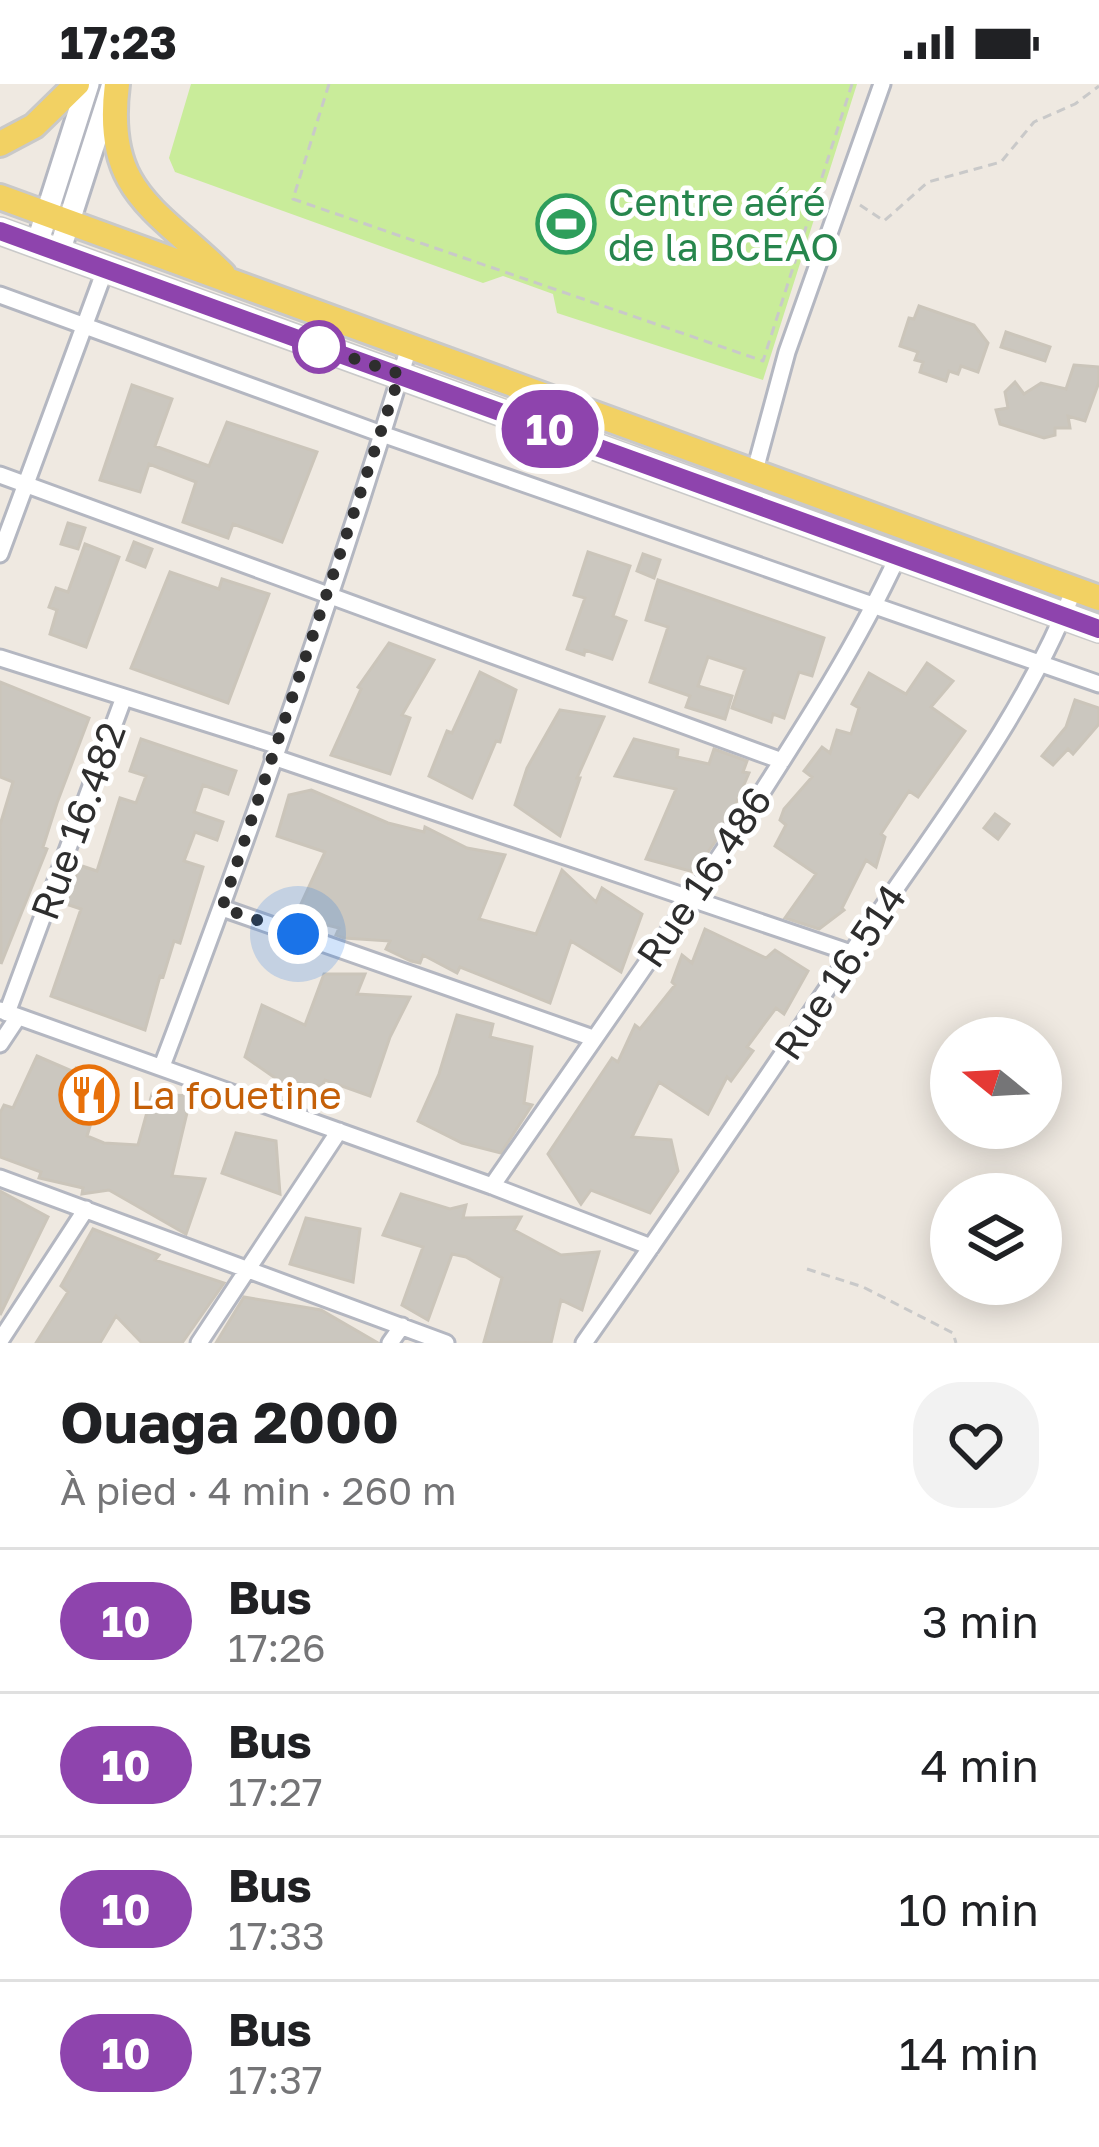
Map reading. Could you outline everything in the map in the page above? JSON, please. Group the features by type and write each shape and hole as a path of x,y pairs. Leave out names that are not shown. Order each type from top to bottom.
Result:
{"main road":[{"path":"0,144 34,126 76,84"},
{"path":"58,219 88,84"},
{"path":"48,248 115,84"},
{"path":"115,84 113,118 127,176 163,223 233,284"},
{"path":"0,197 1099,598"},
{"path":"0,231 1099,629"}],"street":[{"path":"754,474 787,352 883,84"},
{"path":"0,554 105,270"},
{"path":"0,295 379,434 1099,684"},
{"path":"162,1066 222,908 410,344"},
{"path":"0,475 782,761"},
{"name":"Rue 16.486","path":"492,1186 782,761 875,606 898,556"},
{"name":"Rue 16.514","path":"584,1343 1041,666 1074,589"},
{"path":"0,658 124,697 851,953"},
{"name":"Rue 16.482","path":"0,1044 124,697"},
{"path":"222,908 593,1038"},
{"path":"8,1013 651,1247"},
{"path":"199,1343 339,1130"},
{"path":"0,1178 446,1343"},
{"path":"0,1341 86,1209"},
{"path":"390,1343 402,1326"}],"path":[{"path":"329,84 292,199 763,361 852,84"},
{"path":"844,194 884,221 928,182 1001,162 1034,122 1075,104 1099,86"},
{"path":"806,1269 863,1287 953,1333 956,1343"}],"green space":[{"name":"Centre aéré de la BCEAO","path":"191,84 857,84 763,380 557,313 553,294 503,276 483,283 175,172 169,158"}],"building":[{"path":"919,306 974,325 988,343 978,372 961,366 958,374 949,371 946,381 920,372 923,362 915,360 918,352 900,346 909,318 914,319"},
{"path":"1006,332 1050,347 1045,361 1001,347"},
{"path":"1074,365 1099,367 1099,382 1085,421 1068,416 1070,428 1055,428 1055,435 1044,438 1000,424 996,410 1008,408 1005,392 1015,382 1024,394 1041,383 1066,389"},
{"path":"132,385 172,399 155,446 209,466 227,422 317,452 282,542 233,524 228,538 183,522 196,482 149,464 140,492 100,480"},
{"path":"68,523 85,528 78,549 61,544"},
{"path":"134,542 152,549 145,567 127,560"},
{"path":"85,544 119,557 86,647 50,634 57,610 49,607 56,588 68,592"},
{"path":"588,552 630,566 613,616 626,621 612,659 567,649 585,598 574,595"},
{"path":"643,554 660,560 654,578 637,571"},
{"path":"170,572 219,589 222,579 269,594 228,703 131,668"},
{"path":"658,580 824,638 812,676 799,672 784,718 773,714 771,722 732,708 745,669 708,657 698,686 732,696 725,719 686,707 690,696 650,682 668,627 646,620"},
{"path":"389,643 434,660 402,715 410,718 390,774 331,755 358,687"},
{"path":"927,663 953,681 931,707 965,731 918,797 909,791 881,834 885,837 876,867 866,860 844,910 819,929 785,918 816,874 775,846 786,825 780,820 784,809 812,777 804,771 822,747 830,753 837,730 851,734 859,708 852,704 869,673 906,694"},
{"path":"480,672 516,690 500,742 496,741 472,798 429,776 447,731 452,733"},
{"path":"0,682 89,718 57,803 43,847 47,849 1,964 0,825 13,782 0,777"},
{"path":"1075,700 1099,708 1099,724 1073,754 1068,749 1053,765 1042,756 1066,727"},
{"path":"560,710 604,717 577,778 560,836 515,805 527,768"},
{"path":"141,739 236,771 228,794 203,785 194,812 223,822 217,840 195,832 184,861 203,867 180,943 174,941 160,976 145,1030 51,996 81,909 66,904 79,865 97,871 120,798 136,803 146,776 130,771"},
{"path":"634,739 709,764 714,749 747,761 743,772 749,773 726,826 694,872 646,859 676,789 615,776"},
{"path":"311,790 388,823 424,832 425,827 467,848 505,855 479,919 536,934 562,870 596,902 602,888 642,914 621,972 571,941 550,1003 460,967 457,973 423,955 420,963 411,961 386,949 390,941 344,938 336,935 339,928 295,917 325,852 277,836 289,795"},
{"path":"995,814 1009,824 998,839 984,828"},
{"path":"705,929 766,958 775,950 808,971 784,1014 776,1008 747,1047 753,1051 731,1081 727,1077 708,1114 659,1082 632,1137 671,1140 678,1171 650,1213 591,1190 581,1204 548,1154 612,1058 618,1062 635,1025 640,1029 675,985 672,982 682,955 692,963"},
{"path":"324,974 365,974 357,994 410,997 370,1096 325,1080 322,1086 281,1082 245,1057 262,1005 305,1025"},
{"path":"457,1015 493,1024 490,1037 532,1047 524,1103 532,1105 501,1153 462,1143 418,1121"},
{"path":"37,1056 74,1072 76,1068 105,1078 87,1136 104,1143 138,1145 152,1094 191,1096 172,1176 205,1179 186,1234 109,1190 82,1194 83,1188 39,1178 41,1172 0,1157 0,1113 4,1105 13,1108"},
{"path":"236,1133 276,1141 280,1194 222,1173"},
{"path":"0,1191 48,1217 0,1315"},
{"path":"401,1194 450,1209 466,1205 463,1218 521,1217 514,1230 561,1255 599,1252 582,1310 561,1300 551,1343 484,1342 502,1278 452,1254 428,1320 402,1305 423,1247 383,1235"},
{"path":"306,1218 360,1229 353,1282 290,1264"},
{"path":"93,1229 159,1255 155,1260 224,1283 182,1343 142,1343 116,1316 100,1343 36,1343 68,1292 61,1286"},
{"path":"244,1297 321,1310 378,1343 216,1343"}],"bus line":[{"name":"10","path":"0,231 1099,629"}],"place":[{"name":"Centre aéré de la BCEAO","path":"566,224"},
{"name":"La fouetine","path":"89,1095"}],"route":[{"path":"298,934 222,908 400,374 319,347"}]}
